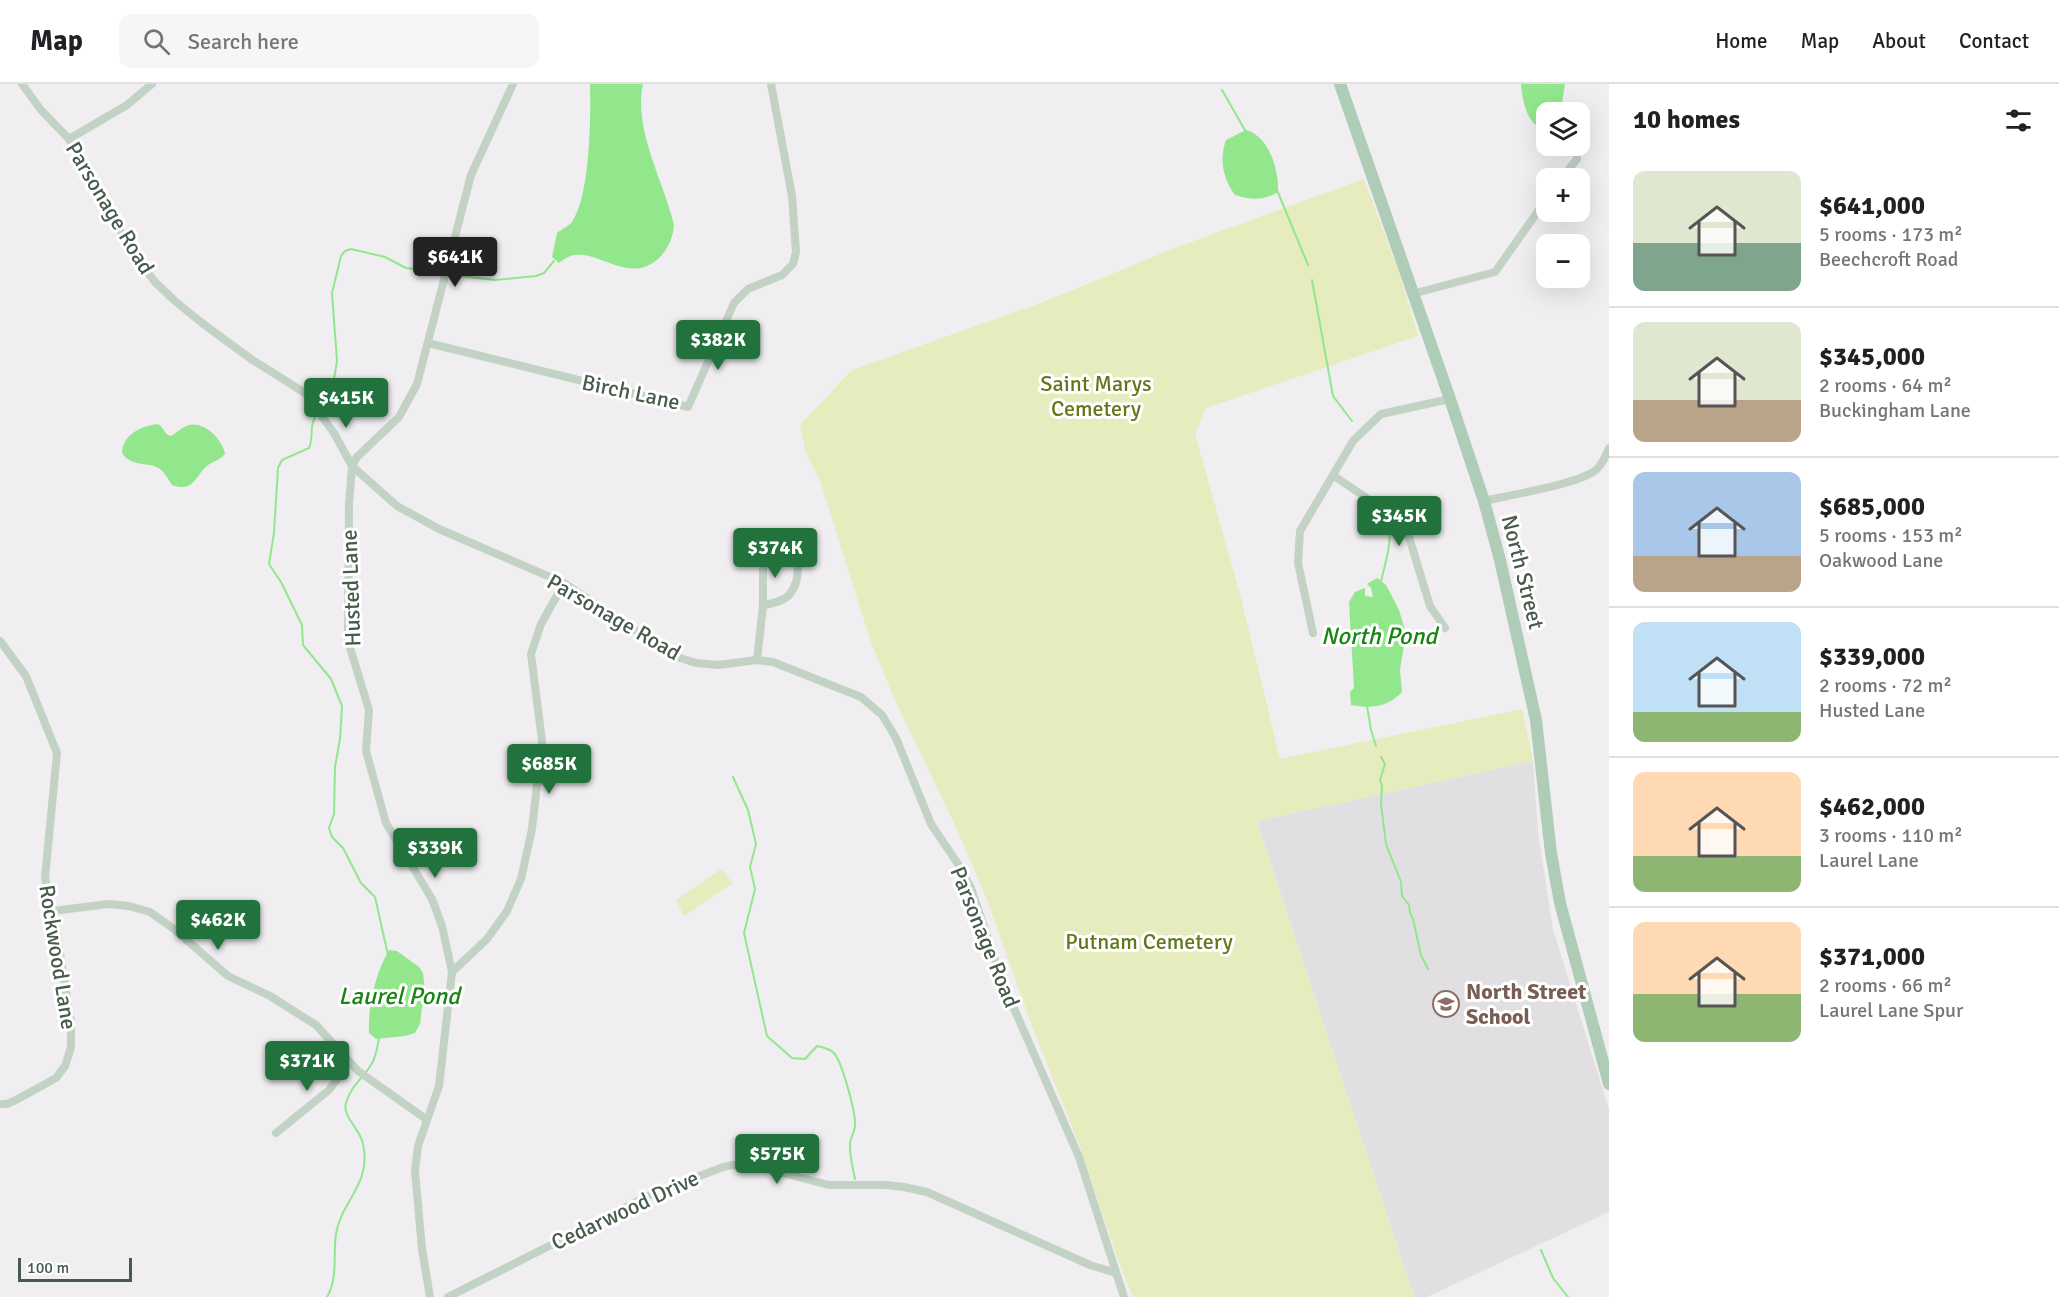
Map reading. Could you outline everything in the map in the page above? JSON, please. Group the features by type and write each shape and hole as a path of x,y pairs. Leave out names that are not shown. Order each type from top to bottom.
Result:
{"main road":[{"name":"North Street","path":"1340,84 1484,501 1514,618 1536,720 1551,853 1560,903 1609,1084"}],"street":[{"name":"Parsonage Road","path":"21,84 41,110 69,139 135,257 156,283 175,301 243,353 305,393 334,433 352,466 397,506 439,529 564,584 674,656 696,663 718,665 757,660 773,662 861,698 873,706 890,726 931,824 958,864 970,888 1002,981 1079,1157 1124,1297"},
{"path":"69,139 127,105 152,84"},
{"path":"352,466 357,457 399,417 417,384 471,176 513,84"},
{"name":"Birch Lane","path":"428,343 688,407 734,303 748,289 782,275 793,264 796,252 792,196 771,84"},
{"path":"1412,294 1495,272 1536,214"},
{"path":"1313,633 1298,563 1300,531 1353,441 1381,414 1450,399"},
{"path":"1484,501 1586,476 1597,469 1609,448"},
{"name":"Husted Lane","path":"352,466 349,504 348,640 369,710 366,751 386,823 432,899 442,926 452,972 439,1086 418,1146 415,1171 422,1249 430,1297"},
{"path":"1334,476 1405,524 1430,606 1445,628"},
{"path":"757,660 763,606 763,556 777,546 785,546 794,553 797,564 795,582 789,595 778,602 763,606"},
{"path":"452,972 487,939 507,911 521,879 532,829 542,741 531,654 541,624 564,584"},
{"name":"Rockwood Lane","path":"0,641 26,676 57,753 45,878 53,911 71,1022 71,1047 65,1066 56,1078 16,1100 0,1104"},
{"path":"53,911 108,904 129,906 150,912 174,929 228,976 270,996 316,1025 358,1071 426,1119"},
{"path":"276,1133 329,1090 349,1062"},
{"name":"Cedarwood Drive","path":"448,1297 648,1196 711,1170 732,1165 756,1166 829,1185 904,1186 927,1192 1090,1265 1116,1274"}],"shaded area":[{"name":"North Street School","path":"1533,761 1538,833 1553,929 1609,1110 1609,1212 1427,1297 1414,1297 1257,821"}],"green space":[{"path":"1364,179 1401,278 1418,336 1206,408 1195,434 1240,594 1280,759 1522,709 1533,761 1257,821 1414,1297 1133,1297 1080,1147 1032,1026 986,897 956,827 894,698 871,642 820,481 805,451 800,425 852,370 1038,304 1175,248"},
{"path":"721,869 733,883 684,916 676,900"}],"water":[{"path":"590,84 643,84 642,119 674,225 665,251 648,265 627,268 585,255 570,256 559,263 552,257 557,233 572,222 583,194 588,156"},
{"path":"1521,84 1565,84 1562,102 1536,102 1536,124 1528,115"},
{"path":"1246,130 1261,139 1274,164 1278,192 1267,197 1252,199 1235,195 1225,176 1223,154 1226,140"},
{"path":"158,424 171,436 191,425 204,427 216,436 225,454 208,465 190,485 179,487 172,485 160,469 130,461 122,453 129,436 145,427"},
{"name":"North Pond","path":"1377,578 1386,585 1399,610 1406,633 1400,670 1402,692 1391,701 1379,706 1351,705 1350,692 1354,688 1349,602 1355,592 1365,588 1365,596 1373,597 1371,588 1367,584"},
{"name":"Laurel Pond","path":"389,950 397,951 419,967 423,973 426,1001 422,1007 420,1024 415,1033 376,1039 369,1033 371,1001 376,980"}],"waterway":[{"path":"1222,90 1246,132"},
{"path":"1277,190 1308,265"},
{"path":"323,409 334,379 337,361 332,293 341,256 345,251 351,249 385,257 406,268 441,272"},
{"path":"452,275 495,280 536,276 544,273 554,261"},
{"path":"1312,280 1333,396 1352,421"},
{"path":"315,418 309,448 282,460 278,468 274,533 269,564 281,582 302,625 303,645 331,679 342,706 335,767 334,814 329,828 332,837 343,848 361,883 375,897 388,955"},
{"path":"1381,581 1389,545 1389,522"},
{"path":"1367,706 1376,746"},
{"path":"1381,757 1385,764 1380,780 1386,844 1401,882 1402,896 1409,905 1421,955 1428,969"},
{"path":"733,777 748,810 756,844 750,867 755,889 744,933 767,1036 792,1058 805,1059 817,1046 834,1053 841,1066 855,1119 850,1144 855,1179"},
{"path":"327,1297 333,1282 339,1222 360,1181 365,1158 362,1139 349,1118 346,1103 354,1087 373,1062 379,1039"},
{"path":"1541,1250 1553,1278 1568,1297"}],"place":[{"name":"North Street School","path":"1446,1004"}],"park label":[{"name":"Saint Marys Cemetery","path":"1096,396"},
{"name":"Putnam Cemetery","path":"1149,941"}]}
